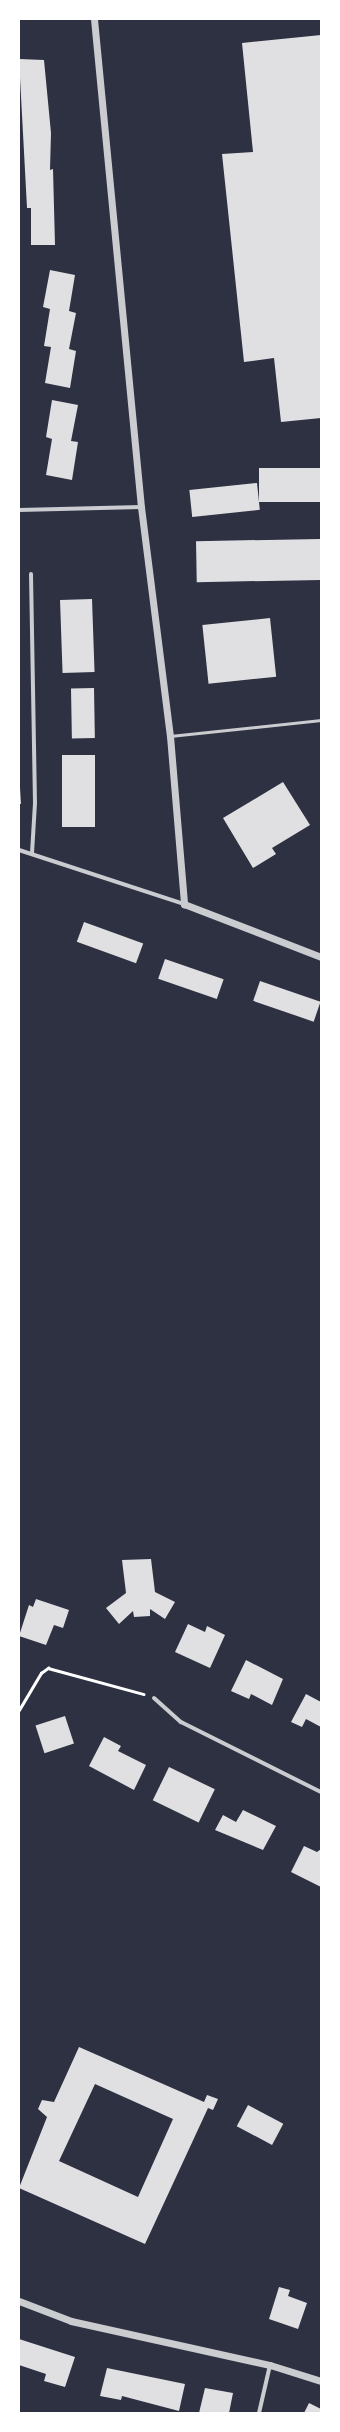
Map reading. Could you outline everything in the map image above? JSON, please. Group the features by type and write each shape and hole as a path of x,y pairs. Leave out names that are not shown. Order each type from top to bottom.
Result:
{"street":[{"path":"94,19 141,506 170,736 184,904"},
{"path":"19,510 141,506"},
{"path":"30,574 35,803 32,854"},
{"path":"19,850 184,904 321,957"},
{"path":"154,1698 181,1722 321,1792"},
{"path":"19,2300 71,2321 270,2365 321,2381"},
{"path":"259,2413 270,2365"}],"lane":[{"path":"170,736 321,720"}],"path":[{"path":"19,1710 41,1673 48,1668 154,1698"}],"building":[{"path":"321,35 321,418 281,422 274,358 244,362 222,154 253,152 242,43"},
{"path":"19,59 44,60 51,133 50,170 53,169 55,245 31,245 31,208 27,208"},
{"path":"50,270 75,275 69,311 76,313 69,349 76,351 70,388 45,383 51,347 44,346 50,309 43,307"},
{"path":"52,400 78,405 71,441 78,442 72,480 46,475 52,439 46,437"},
{"path":"259,468 321,468 321,502 259,502"},
{"path":"257,483 260,510 192,517 189,490"},
{"path":"320,539 321,580 197,582 196,541"},
{"path":"92,599 95,672 63,673 60,600"},
{"path":"270,618 276,677 209,684 202,625"},
{"path":"71,688 94,688 95,738 72,738"},
{"path":"62,755 95,755 95,827 62,827"},
{"path":"283,782 310,825 272,848 276,854 253,868 223,818"},
{"path":"20,788 21,804 19,804"},
{"path":"84,922 143,944 136,963 77,942"},
{"path":"165,959 224,979 217,999 158,979"},
{"path":"260,981 321,1002 314,1022 253,1001"},
{"path":"151,1559 155,1592 175,1602 165,1619 150,1609 150,1616 134,1617 133,1611 119,1624 106,1608 126,1593 122,1560"},
{"path":"36,1599 69,1610 63,1628 54,1625 46,1645 19,1636 29,1605 33,1607"},
{"path":"188,1624 205,1632 207,1626 225,1635 210,1668 175,1652"},
{"path":"246,1660 283,1679 272,1705 251,1694 249,1699 231,1691"},
{"path":"306,1694 321,1702 321,1727 306,1719 302,1727 291,1722"},
{"path":"65,1716 74,1744 44,1753 36,1726"},
{"path":"104,1737 121,1746 118,1751 146,1765 134,1790 89,1766"},
{"path":"169,1767 215,1789 199,1823 153,1800"},
{"path":"243,1810 276,1826 263,1850 215,1830 223,1815 236,1822"},
{"path":"304,1846 317,1852 321,1849 321,1887 291,1872"},
{"path":"79,2047 204,2102 207,2095 218,2099 213,2110 208,2108 145,2244 19,2188 47,2117 38,2109 42,2100 54,2102","holes":["95,2084 173,2119 138,2197 59,2161"]},
{"path":"248,2105 283,2124 272,2145 237,2126"},
{"path":"279,2287 290,2290 288,2296 307,2303 298,2329 269,2319"},
{"path":"19,2339 75,2357 65,2387 44,2381 46,2374 19,2365"},
{"path":"107,2368 185,2384 179,2411 122,2396 121,2400 100,2396"},
{"path":"205,2388 233,2393 229,2413 199,2413"},
{"path":"309,2403 321,2409 321,2413 304,2413"}]}
